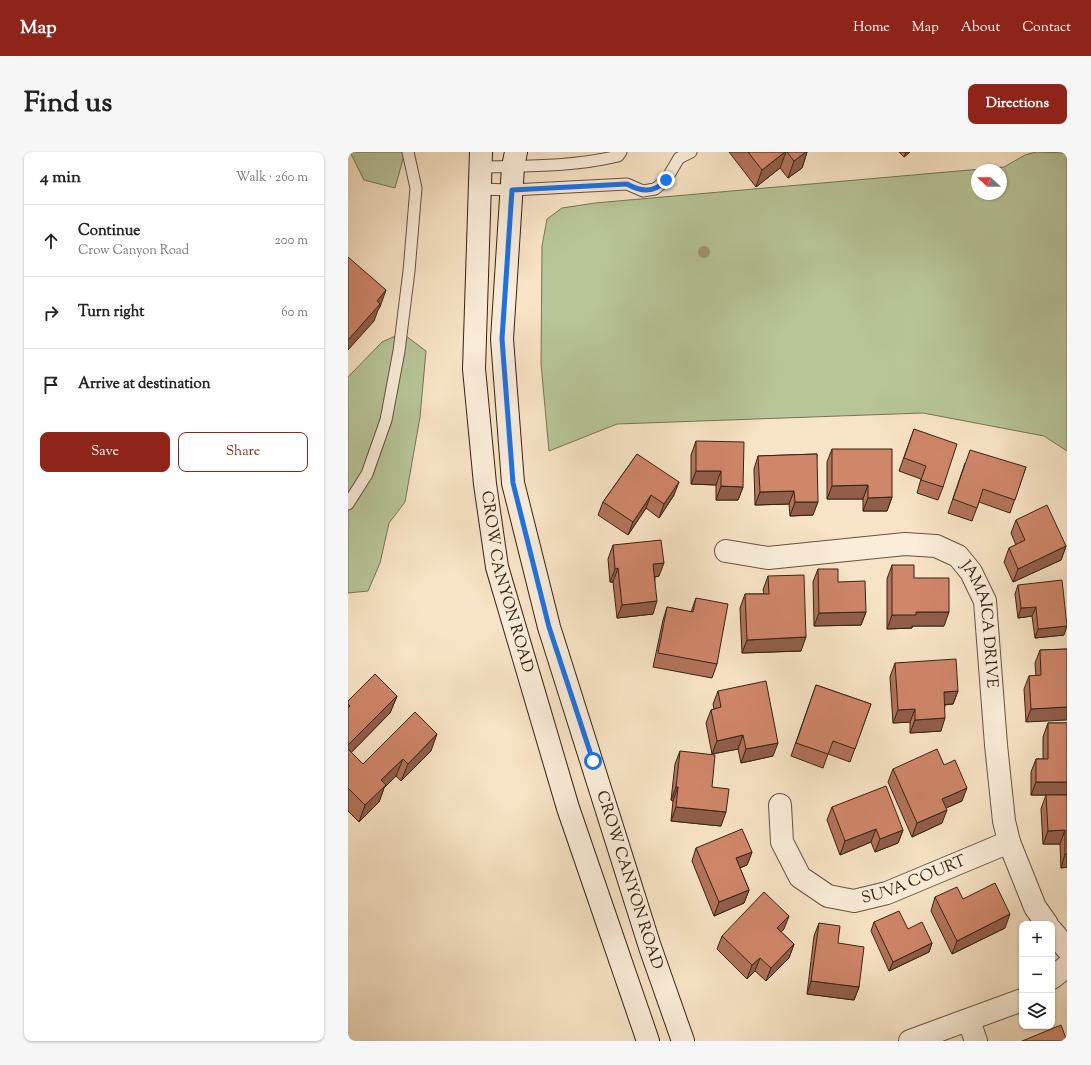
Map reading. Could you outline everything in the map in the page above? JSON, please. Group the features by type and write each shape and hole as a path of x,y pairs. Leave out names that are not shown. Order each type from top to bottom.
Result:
{"main road":[{"name":"CROW CANYON ROAD","path":"515,159 502,339 513,483 549,627 650,947 683,1041"},
{"name":"CROW CANYON ROAD","path":"480,160 474,369 485,484 497,567 568,808 648,1041"},
{"name":"JAMAICA DRIVE","path":"726,552 768,558 905,544 936,546 958,556 971,572 985,601 996,745 1004,821 1009,842 1035,907 1045,921"},
{"name":"SUVA COURT","path":"780,805 782,842 800,877 828,896 854,901 887,892 1009,842"},
{"path":"1055,935 1067,949"},
{"path":"1055,976 1067,966"},
{"path":"910,1041 969,1021 1019,1001"},
{"path":"969,1021 976,1041"}],"lane":[{"path":"348,504 367,474 386,420 399,351 409,271 416,188 408,152"},
{"path":"480,160 515,159 594,161 618,156 621,152"},
{"path":"480,189 512,190 627,184 638,189 649,190 664,183 678,155 691,152"}],"green space":[{"path":"350,152 405,152 395,188 364,180"},
{"path":"1036,152 1067,153 1067,451 1044,436 923,413 617,424 549,451 541,364 542,246 547,219 562,208 595,203 971,170 971,200 1007,200 1007,165 1025,155"},
{"path":"402,333 426,351 420,417 405,502 389,523 380,563 368,591 348,593 348,377 382,342"}],"building":[{"path":"748,152 785,152 762,170"},
{"path":"787,152 806,152 794,161"},
{"path":"348,257 386,290 377,301 380,304 348,340"},
{"path":"914,429 957,444 943,487 921,480 926,466 904,458"},
{"path":"696,441 744,442 743,487 721,486 721,471 696,471"},
{"path":"832,449 892,449 892,497 868,498 868,485 832,486"},
{"path":"970,450 1026,467 1015,500 983,489 977,508 953,499"},
{"path":"637,454 679,482 664,504 651,495 633,522 603,502"},
{"path":"817,454 818,502 795,502 794,491 760,492 758,456"},
{"path":"1047,505 1066,546 1018,569 1009,548 1025,540 1016,520"},
{"path":"661,540 664,563 653,564 657,601 622,605 618,568 615,569 613,545"},
{"path":"892,565 914,565 914,578 949,578 949,612 916,612 916,615 892,615"},
{"path":"818,569 838,569 838,582 865,581 866,612 819,613"},
{"path":"804,575 806,637 747,640 745,594 769,594 768,576"},
{"path":"1062,580 1067,626 1038,629 1036,607 1021,608 1018,585"},
{"path":"696,598 728,604 717,664 658,653 667,607 693,612"},
{"path":"1067,649 1067,707 1031,709 1029,676 1041,675 1040,650"},
{"path":"956,659 958,691 944,692 945,718 915,720 915,709 898,710 895,663"},
{"path":"375,674 397,696 348,745 348,708 350,706 348,701"},
{"path":"766,681 778,743 746,749 743,735 717,741 711,710 721,707 718,691"},
{"path":"816,685 871,704 855,749 833,741 828,754 796,743"},
{"path":"415,712 437,734 408,764 403,759 381,780 386,785 365,805 348,788 348,749 363,764"},
{"path":"1048,723 1067,723 1067,782 1036,782 1036,759 1048,759"},
{"path":"937,749 944,765 955,760 967,788 942,799 947,810 917,823 893,769"},
{"path":"680,751 715,755 712,787 729,789 726,812 676,807 678,787 676,787"},
{"path":"886,786 903,830 880,839 876,829 845,841 832,807"},
{"path":"1046,795 1067,795 1067,854 1065,854 1065,830 1048,831"},
{"path":"742,829 752,852 736,858 749,890 719,902 696,848"},
{"path":"995,883 1010,914 957,941 935,897 957,887 963,899"},
{"path":"764,892 789,916 777,928 794,944 771,968 760,958 752,965 722,936"},
{"path":"899,911 908,929 922,922 932,943 893,962 874,922"},
{"path":"819,923 840,926 838,943 864,947 859,987 811,981"},
{"path":"1061,1025 1067,1041 1022,1041 1051,1029 1055,1029 1055,1027"}],"route":[{"path":"593,761 549,627 513,483 502,339 512,190 627,184 643,191 655,189 666,180"}]}
